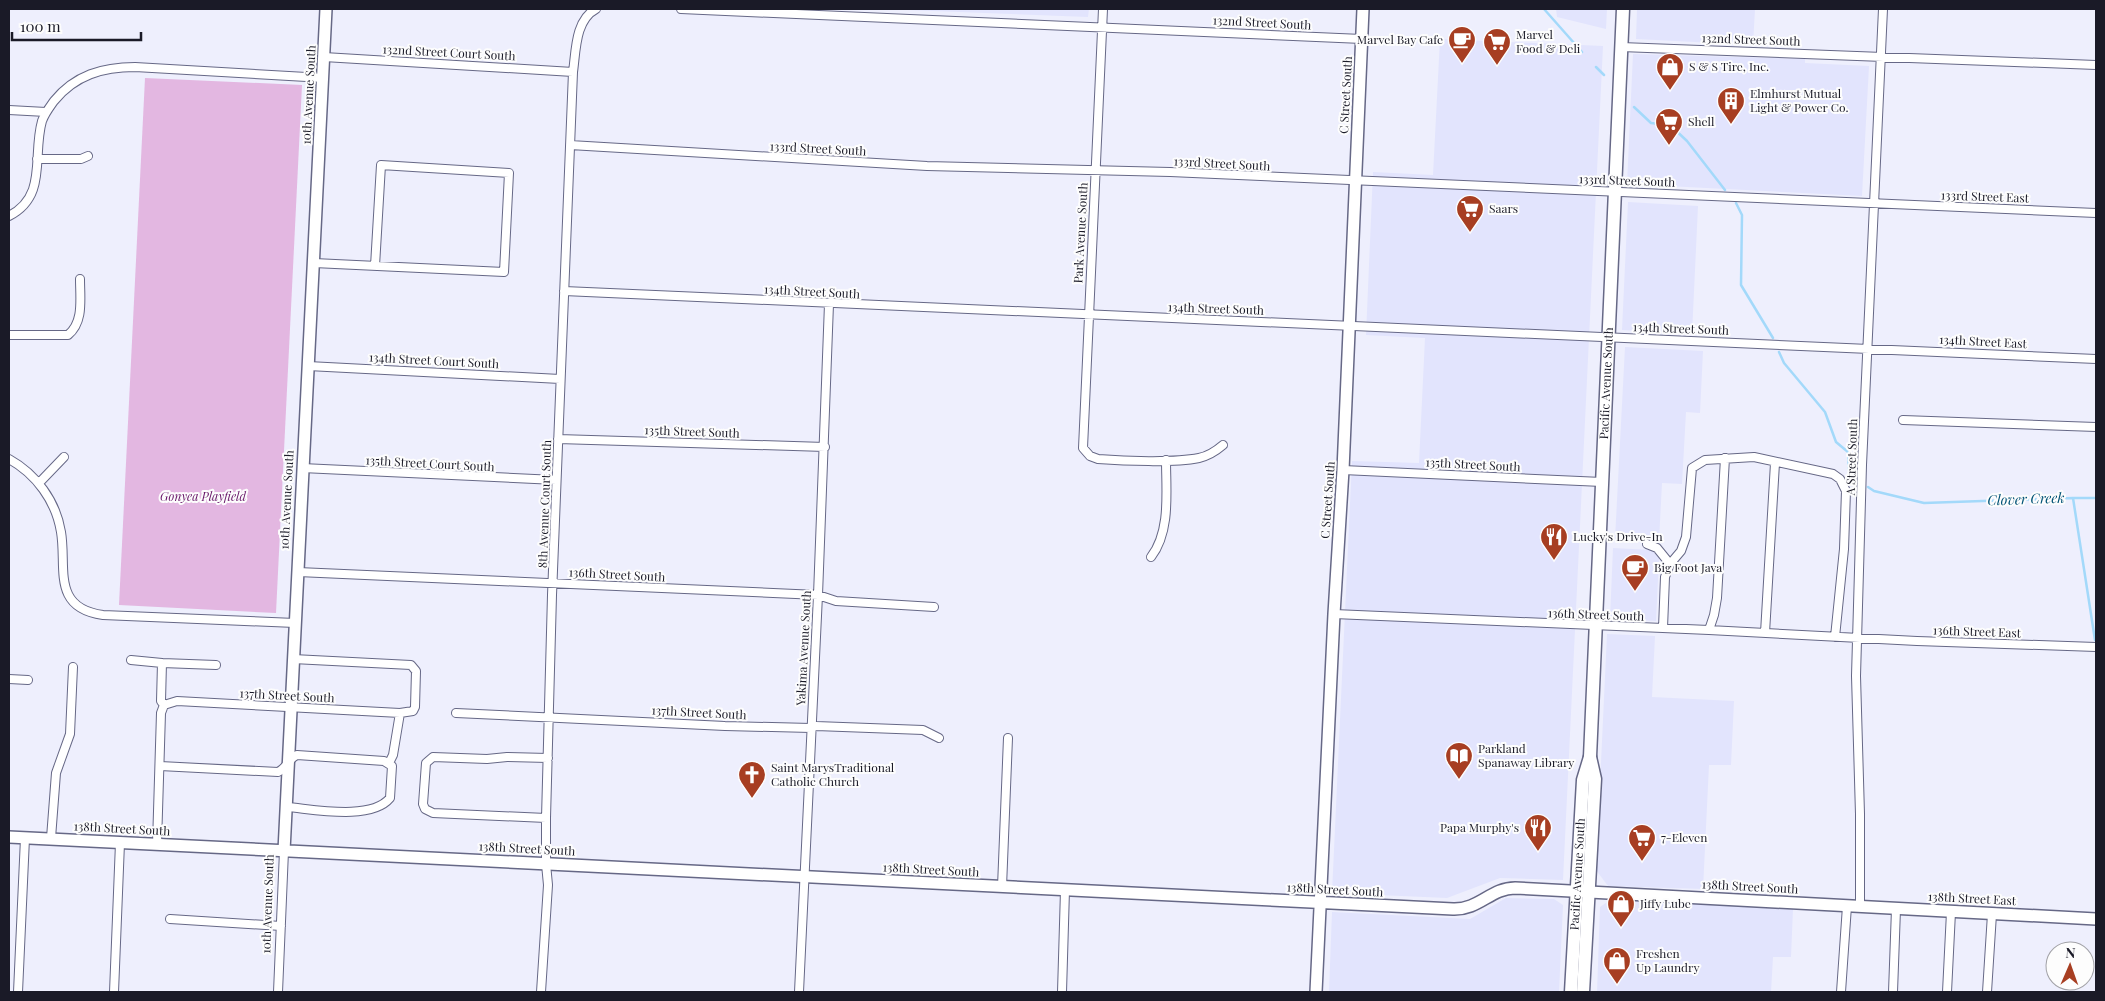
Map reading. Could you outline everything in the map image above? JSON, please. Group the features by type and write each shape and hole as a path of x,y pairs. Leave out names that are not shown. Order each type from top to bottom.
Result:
{"main road":[{"name":"Pacific Avenue South","path":"1571,992 1583,780 1590,758 1623,9"},
{"name":"Pacific Avenue South","path":"1583,992 1595,780 1590,758"}],"street":[{"name":"10th Avenue South","path":"278,992 302,468 324,78 326,9"},
{"name":"8th Avenue Court South","path":"541,992 548,885 546,818 556,480 572,72 579,32 585,19 596,9"},
{"name":"132nd Street South","path":"681,9 1362,39"},
{"name":"Park Avenue South","path":"1102,9 1082,441 1085,452 1090,456 1103,459 1166,460"},
{"name":"C Street South","path":"1316,992 1334,614 1343,470 1363,9"},
{"name":"A Street South","path":"1860,907 1860,805 1856,676 1873,204 1883,9"},
{"name":"132nd Street South","path":"1621,47 2096,65"},
{"name":"132nd Street Court South","path":"324,57 572,72"},
{"path":"9,216 21,208 32,194 37,178 41,129 46,112 66,89 89,74 108,68 127,67 324,78"},
{"path":"9,110 46,112"},
{"name":"133rd Street South","path":"570,145 848,162 1170,172 1355,182 1873,204"},
{"path":"38,159 81,159 88,156"},
{"path":"314,263 375,266 504,272 509,172 381,165 375,266"},
{"name":"133rd Street East","path":"1873,204 2096,213"},
{"path":"9,335 68,335 75,330 79,319 80,279"},
{"name":"134th Street South","path":"564,291 1868,348"},
{"name":"Yakima Avenue South","path":"799,992 825,447 829,304"},
{"name":"134th Street East","path":"1868,348 2096,359"},
{"name":"134th Street Court South","path":"308,366 560,379"},
{"path":"1903,420 2096,427"},
{"name":"135th Street South","path":"558,439 825,447"},
{"path":"1151,557 1157,549 1163,532 1166,460 1199,458 1215,452 1222,445"},
{"path":"36,480 64,457"},
{"path":"1663,628 1666,577 1670,564 1681,551 1686,538 1692,468 1705,460 1754,457 1824,472 1838,477 1846,491 1844,549 1835,637"},
{"path":"1708,630 1714,615 1717,598 1725,458"},
{"path":"9,459 36,480 51,500 58,517 62,538 63,579 67,592 77,604 94,613 103,615 295,623"},
{"path":"1765,633 1776,463"},
{"name":"135th Street Court South","path":"302,468 556,480"},
{"name":"135th Street South","path":"1343,470 1602,482"},
{"path":"1647,544 1657,548 1670,564"},
{"name":"136th Street South","path":"298,572 818,595 827,600 836,601 934,607"},
{"name":"136th Street South","path":"1334,614 1857,637"},
{"name":"136th Street East","path":"1857,637 1976,644 2096,647"},
{"name":"137th Street South","path":"164,705 177,701 400,713 413,711 416,700 416,671 411,665 293,659"},
{"path":"131,660 216,665"},
{"path":"157,844 161,713 164,705 161,701 162,663"},
{"path":"51,838 56,772 70,734 73,667"},
{"path":"9,679 28,680"},
{"path":"389,763 393,754 400,713"},
{"name":"137th Street South","path":"456,713 725,726 811,728 816,726 923,730 939,738"},
{"path":"1002,887 1008,738"},
{"path":"160,766 278,772 284,769 297,755 389,763"},
{"path":"546,818 433,813 425,809 423,804 426,763 433,757 488,759 548,758"},
{"path":"287,807 362,811 376,808 388,800 391,795 392,766 389,763"},
{"name":"138th Street South","path":"9,837 1460,910 1476,906 1505,889 1847,906"},
{"path":"18,992 25,838"},
{"path":"114,992 120,842"},
{"path":"1062,992 1065,890"},
{"path":"1841,992 1847,906"},
{"name":"138th Street East","path":"1847,906 2096,919"},
{"path":"1893,992 1896,909"},
{"path":"1947,992 1951,912"},
{"path":"1987,992 1992,914"},
{"path":"170,919 280,926"}],"shaded area":[{"path":"881,9 1089,9 1088,17"},
{"path":"1556,9 1607,9 1606,29 1557,17"},
{"path":"1637,9 1755,9 1753,45 1636,39"},
{"path":"1440,39 1603,46 1563,880 1500,878 1447,898 1332,893 1352,461 1419,463 1425,338 1366,335 1373,172 1433,175"},
{"path":"1633,54 1805,59 1805,63 1869,66 1862,196 1627,184"},
{"path":"1628,202 1698,206 1692,334 1622,330"},
{"path":"1625,347 1703,351 1700,413 1686,412 1682,484 1662,483 1659,541 1615,539"},
{"path":"1613,548 1652,550 1659,558 1656,621 1610,619"},
{"path":"1607,634 1655,636 1652,697 1734,701 1731,765 1709,765 1703,889 1608,886 1596,870"},
{"path":"1506,898 1554,899 1563,905 1559,992 1329,992 1332,912 1470,919"},
{"path":"1610,900 1793,909 1791,957 1773,957 1771,992 1597,992 1600,907"}],"green space":[{"name":"Gonyea Playfield","path":"145,78 302,85 276,613 119,605"}],"waterway":[{"path":"1544,9 1582,52"},
{"path":"1596,67 1604,75"},
{"name":"Clover Creek","path":"1634,107 1651,123 1670,125 1687,141 1725,190"},
{"name":"Clover Creek","path":"1736,203 1742,215 1741,285 1773,338"},
{"name":"Clover Creek","path":"1779,352 1784,363 1825,412 1836,442 1848,452 1849,471 1855,476"},
{"name":"Clover Creek","path":"1868,487 1874,491 1924,503 2073,498 2095,640"},
{"path":"2073,498 2096,498"}],"place":[{"name":"Marvel Bay Cafe","path":"1462,64"},
{"name":"Marvel Food & Deli","path":"1497,66"},
{"name":"S & S Tire, Inc.","path":"1670,91"},
{"name":"Elmhurst Mutual Light & Power Co.","path":"1731,125"},
{"name":"Shell","path":"1669,146"},
{"name":"Saars","path":"1470,233"},
{"name":"Lucky's Drive-In","path":"1554,561"},
{"name":"Big Foot Java","path":"1635,592"},
{"name":"Parkland Spanaway Library","path":"1459,780"},
{"name":"Saint MarysTraditional Catholic Church","path":"752,799"},
{"name":"Papa Murphy's","path":"1538,852"},
{"name":"7-Eleven","path":"1642,862"},
{"name":"Jiffy Lube","path":"1621,928"},
{"name":"Freshen Up Laundry","path":"1617,985"}]}
